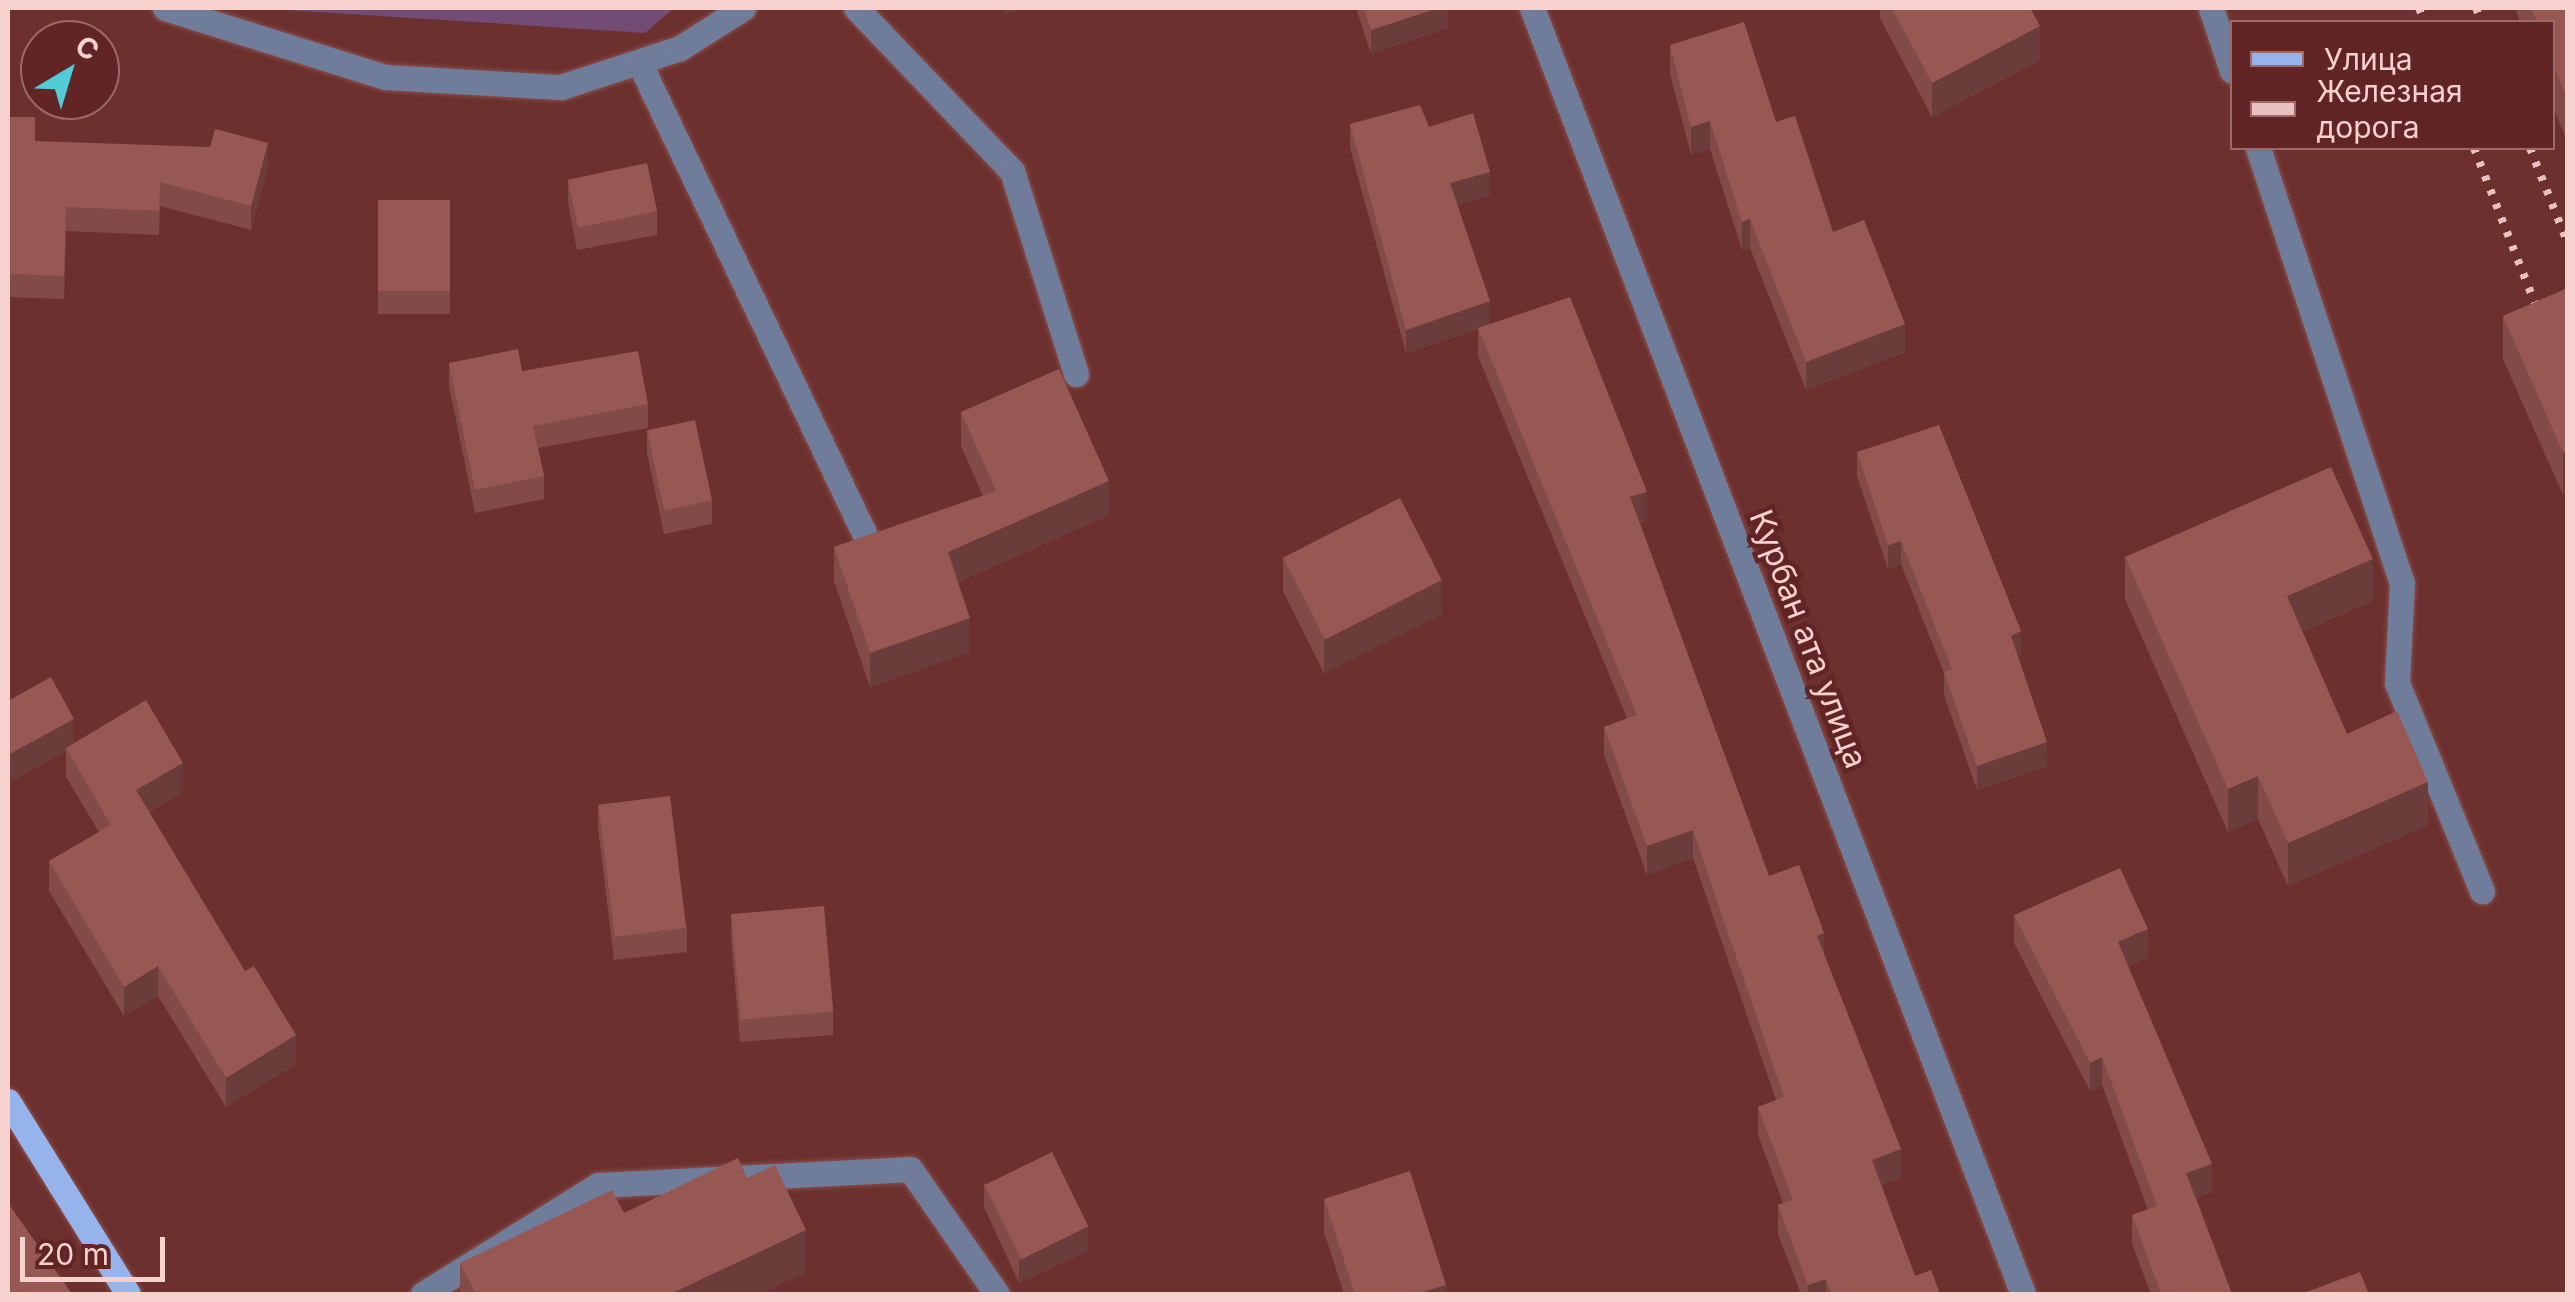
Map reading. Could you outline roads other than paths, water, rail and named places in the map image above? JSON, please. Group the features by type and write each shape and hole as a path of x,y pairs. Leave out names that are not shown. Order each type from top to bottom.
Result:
{"main road":[{"path":"8,1101 128,1294"}],"street":[{"path":"166,8 385,77 561,86 680,48 743,8"},
{"path":"856,8 1012,171 1076,374"},
{"name":"Курбан ата улица","path":"1532,8 2023,1294"},
{"path":"2212,8 2230,65"},
{"path":"639,62 865,535"},
{"path":"2259,150 2402,583 2397,683 2482,891"},
{"path":"423,1294 598,1185 910,1169 997,1294"}],"railway":[{"path":"2419,8 2424,20"},
{"path":"2476,8 2481,20"},
{"path":"2475,150 2545,329"},
{"path":"2531,150 2568,244"}]}
